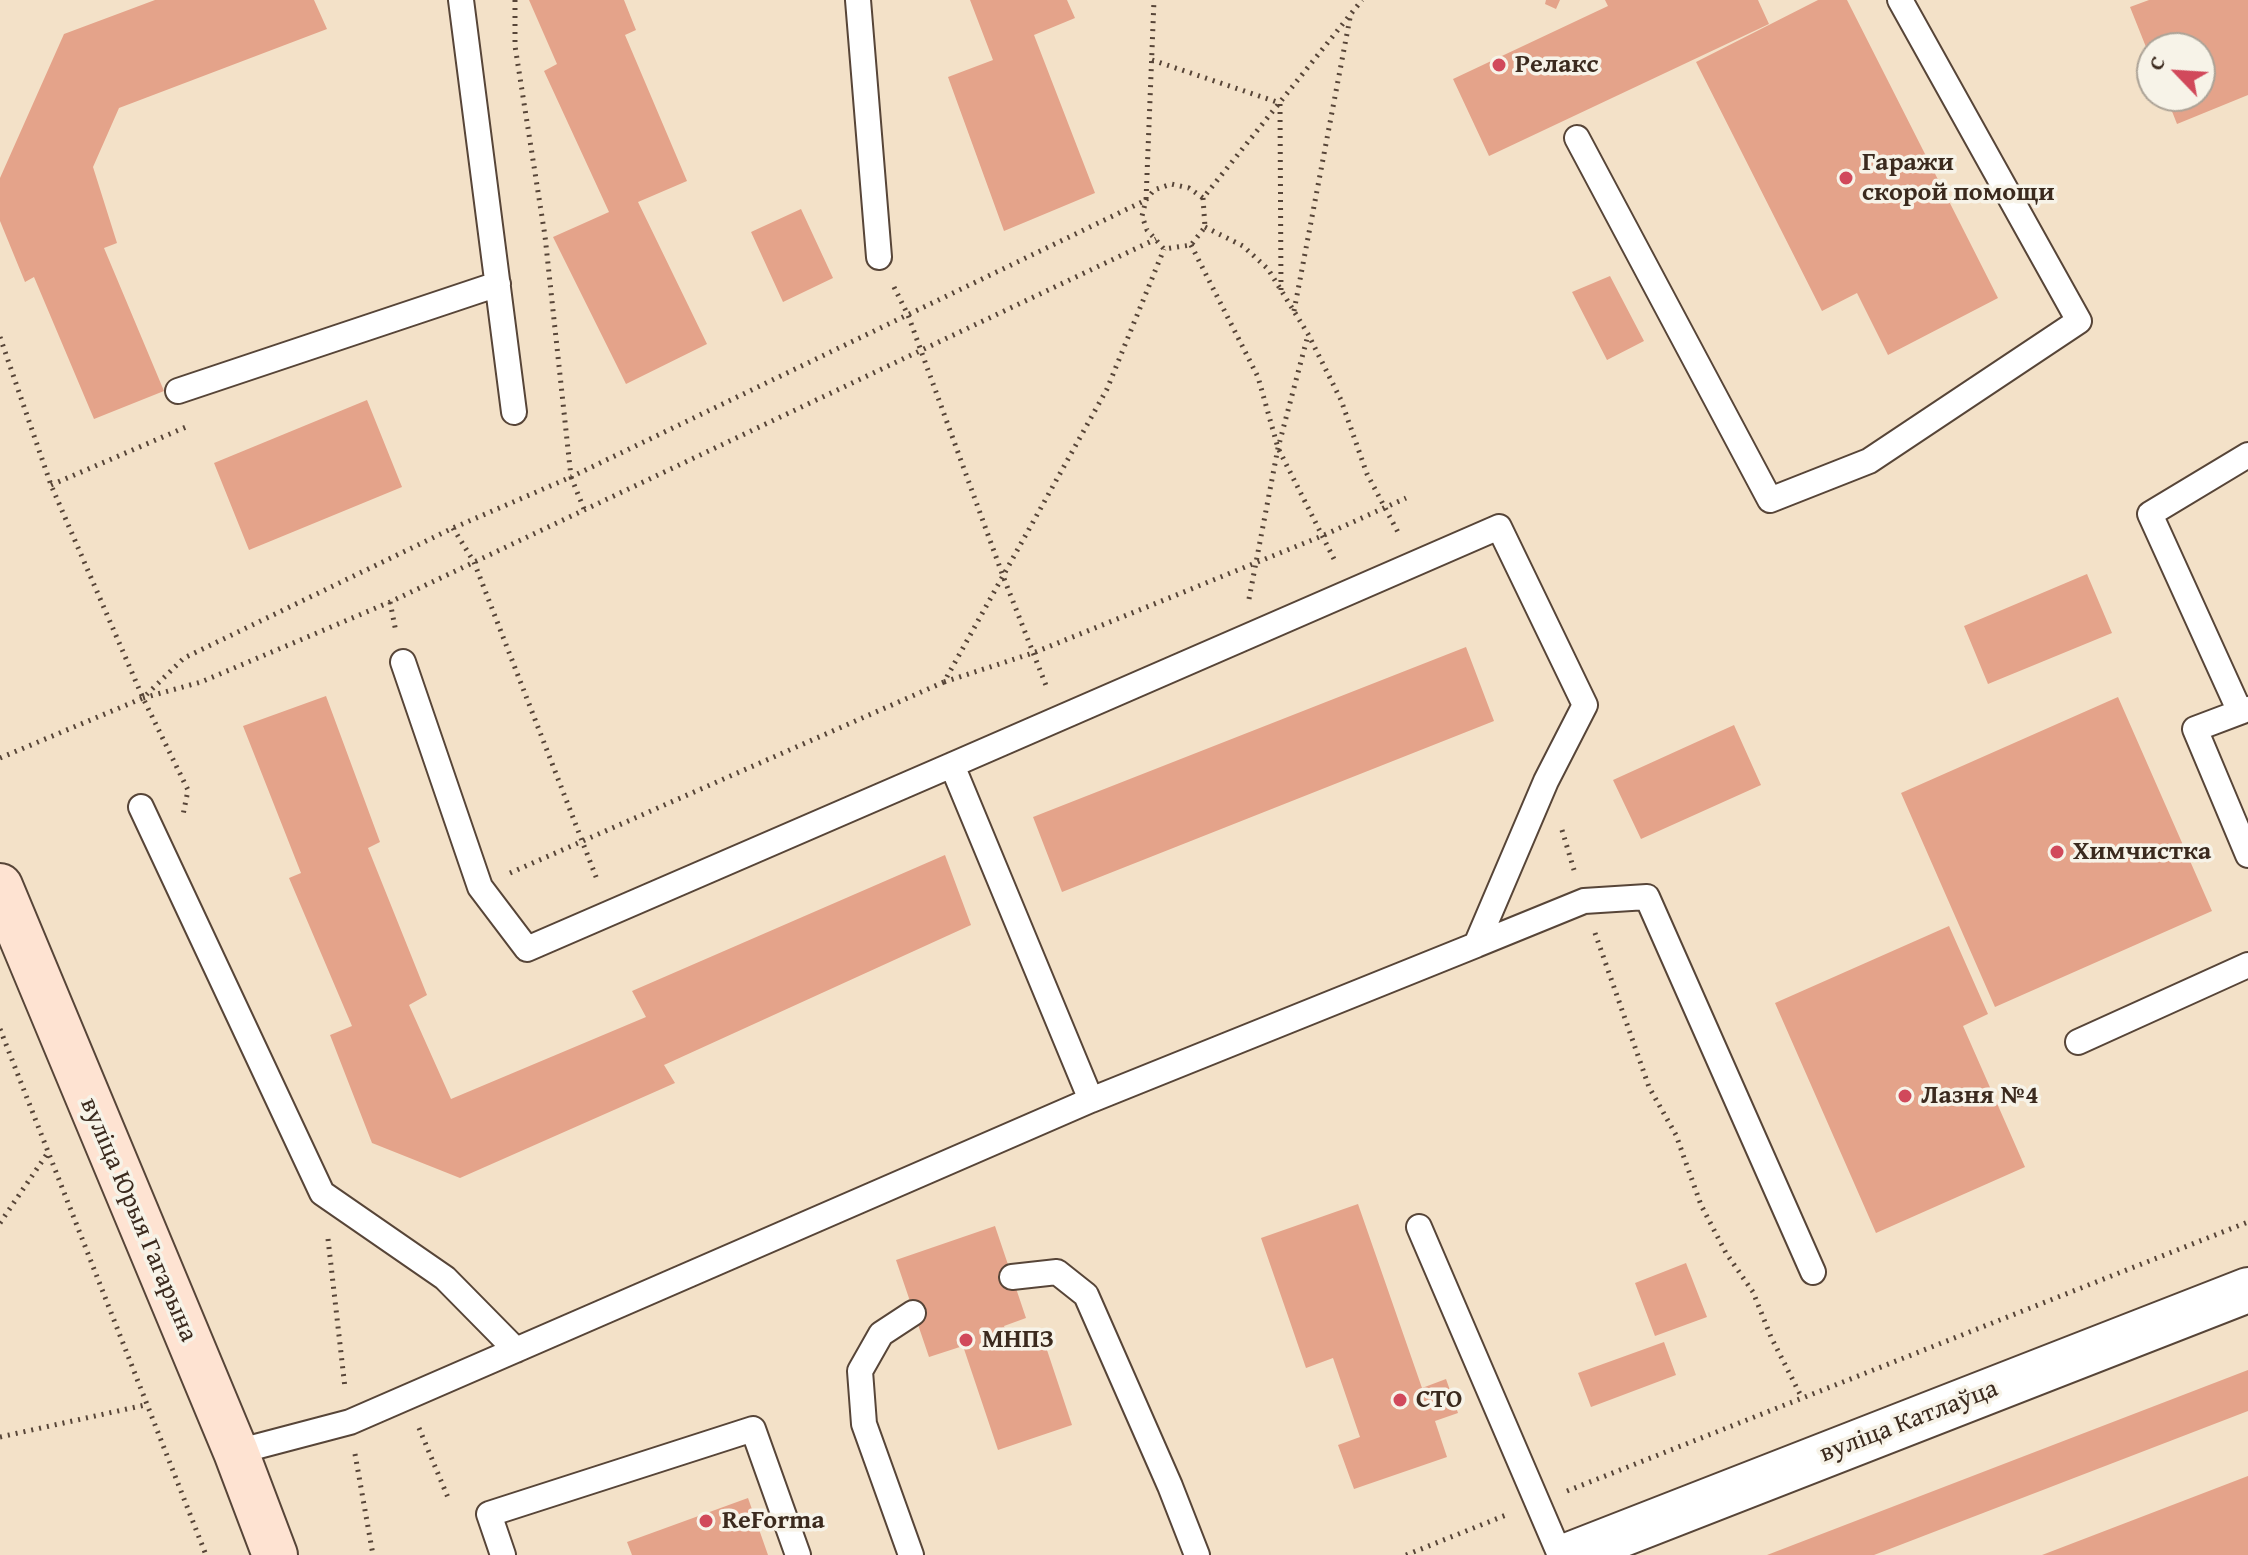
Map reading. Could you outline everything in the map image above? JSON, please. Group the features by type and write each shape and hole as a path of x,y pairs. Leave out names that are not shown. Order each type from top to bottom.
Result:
{"main road":[{"name":"вуліца Юрыя Гагарына","path":"0,886 9,933 236,1452 275,1555"}],"street":[{"name":"вуліца Катлаўца","path":"1569,1555 2248,1290"}],"lane":[{"path":"461,0 514,412"},
{"path":"858,0 879,257"},
{"path":"1577,138 1770,500 1869,461 2079,321 1900,0"},
{"path":"178,391 498,284"},
{"path":"2248,455 2150,514 2244,710 2195,729 2248,855"},
{"path":"403,662 480,887 527,949 1499,527 1585,705 1546,781 1476,945"},
{"path":"952,765 1091,1100"},
{"path":"141,807 322,1193 445,1278 516,1350"},
{"path":"236,1452 350,1422 1091,1100 1584,901 1647,897 1813,1272"},
{"path":"2078,1042 2248,965"},
{"path":"1419,1227 1560,1555"},
{"path":"1012,1277 1057,1272 1086,1295 1197,1555"},
{"path":"911,1555 864,1424 860,1371 881,1334 913,1313"},
{"path":"503,1555 489,1514 753,1429 798,1555"}],"path":[{"path":"515,0 515,46 545,236 571,477 584,510"},
{"path":"1154,0 1146,200 1142,216 1147,230 1164,249"},
{"path":"1164,249 1191,245 1205,227 1203,198 1362,0"},
{"path":"1294,312 1350,15"},
{"path":"1152,60 1280,103"},
{"path":"1280,103 1281,291"},
{"path":"143,698 184,658 908,315 1146,200 1154,190 1171,184 1189,188 1203,198"},
{"path":"1205,227 1243,246 1268,269 1308,334 1341,400 1367,474 1415,564"},
{"path":"0,758 143,698 201,682 390,602 1156,239"},
{"path":"1191,245 1258,377 1278,448 1350,592"},
{"path":"944,682 1107,389 1164,249"},
{"path":"879,257 922,350 1003,576 1059,717"},
{"path":"1241,638 1278,448 1308,334"},
{"path":"0,337 51,485 143,698 188,790 182,819 155,837"},
{"path":"51,485 197,422 178,391"},
{"path":"480,887 944,682 1033,653 1322,536 1406,498"},
{"path":"453,528 474,562 609,913"},
{"path":"1546,781 1649,1087 1676,1135 1701,1205 1726,1253 1753,1292 1771,1337 1802,1398"},
{"path":"0,1029 206,1555"},
{"path":"0,1223 49,1151"},
{"path":"322,1193 350,1422 373,1555"},
{"path":"1406,1555 2248,1222"},
{"path":"406,1398 449,1500"},
{"path":"0,1437 145,1405"}],"building":[{"path":"155,0 314,0 327,29 119,108 93,167 117,243 104,248 164,391 94,419 34,277 25,282 0,221 0,178 64,34"},
{"path":"529,0 624,0 636,30 625,35 687,181 638,202 707,344 626,384 553,237 609,212 544,71 557,64"},
{"path":"970,0 1067,0 1075,18 1034,35 1095,193 1004,231 948,77 993,60"},
{"path":"1546,0 1560,0 1556,9 1545,4"},
{"path":"1605,0 1758,0 1769,24 1489,156 1453,79 1608,6"},
{"name":"Гаражи скорой помощи","path":"1818,0 1847,0 1998,298 1888,355 1857,293 1822,311 1696,62"},
{"path":"2149,0 2248,0 2248,95 2216,108 2216,32 2140,32 2130,7"},
{"path":"2172,112 2206,112 2177,124"},
{"path":"801,209 833,278 783,302 751,232"},
{"path":"1610,276 1644,341 1607,360 1572,292"},
{"path":"367,400 402,487 249,550 214,463"},
{"path":"2087,574 2112,633 1988,684 1964,626"},
{"path":"1466,647 1494,721 1062,892 1033,817"},
{"path":"326,696 380,842 368,848 427,995 409,1005 451,1099 646,1017 632,991 945,855 971,925 664,1065 675,1083 460,1178 372,1143 330,1035 352,1026 289,878 301,873 243,726"},
{"name":"Химчистка","path":"2118,697 2212,911 1995,1007 1901,793"},
{"path":"1734,725 1761,785 1641,839 1613,780"},
{"name":"Лазня №4","path":"1949,926 1988,1014 1963,1026 2025,1167 1876,1233 1775,1003"},
{"path":"1358,1204 1422,1388 1446,1379 1458,1413 1435,1421 1447,1457 1354,1489 1338,1445 1360,1437 1333,1358 1306,1368 1261,1238"},
{"name":"МНПЗ","path":"995,1226 1026,1318 1004,1326 1011,1346 1042,1335 1072,1425 998,1450 963,1346 929,1357 896,1260"},
{"path":"1686,1263 1707,1317 1655,1336 1635,1283"},
{"path":"1664,1342 1676,1375 1591,1407 1578,1373"},
{"path":"2248,1370 2248,1411 1874,1555 1767,1555"},
{"path":"2248,1476 2248,1555 2042,1555"},
{"path":"748,1498 768,1555 632,1555 627,1542"}],"place":[{"name":"Релакс","path":"1499,65"},
{"name":"Гаражи скорой помощи","path":"1846,178"},
{"name":"Химчистка","path":"2057,852"},
{"name":"Лазня №4","path":"1905,1096"},
{"name":"МНПЗ","path":"966,1340"},
{"name":"СТО","path":"1400,1400"},
{"name":"ReForma","path":"706,1521"}]}
